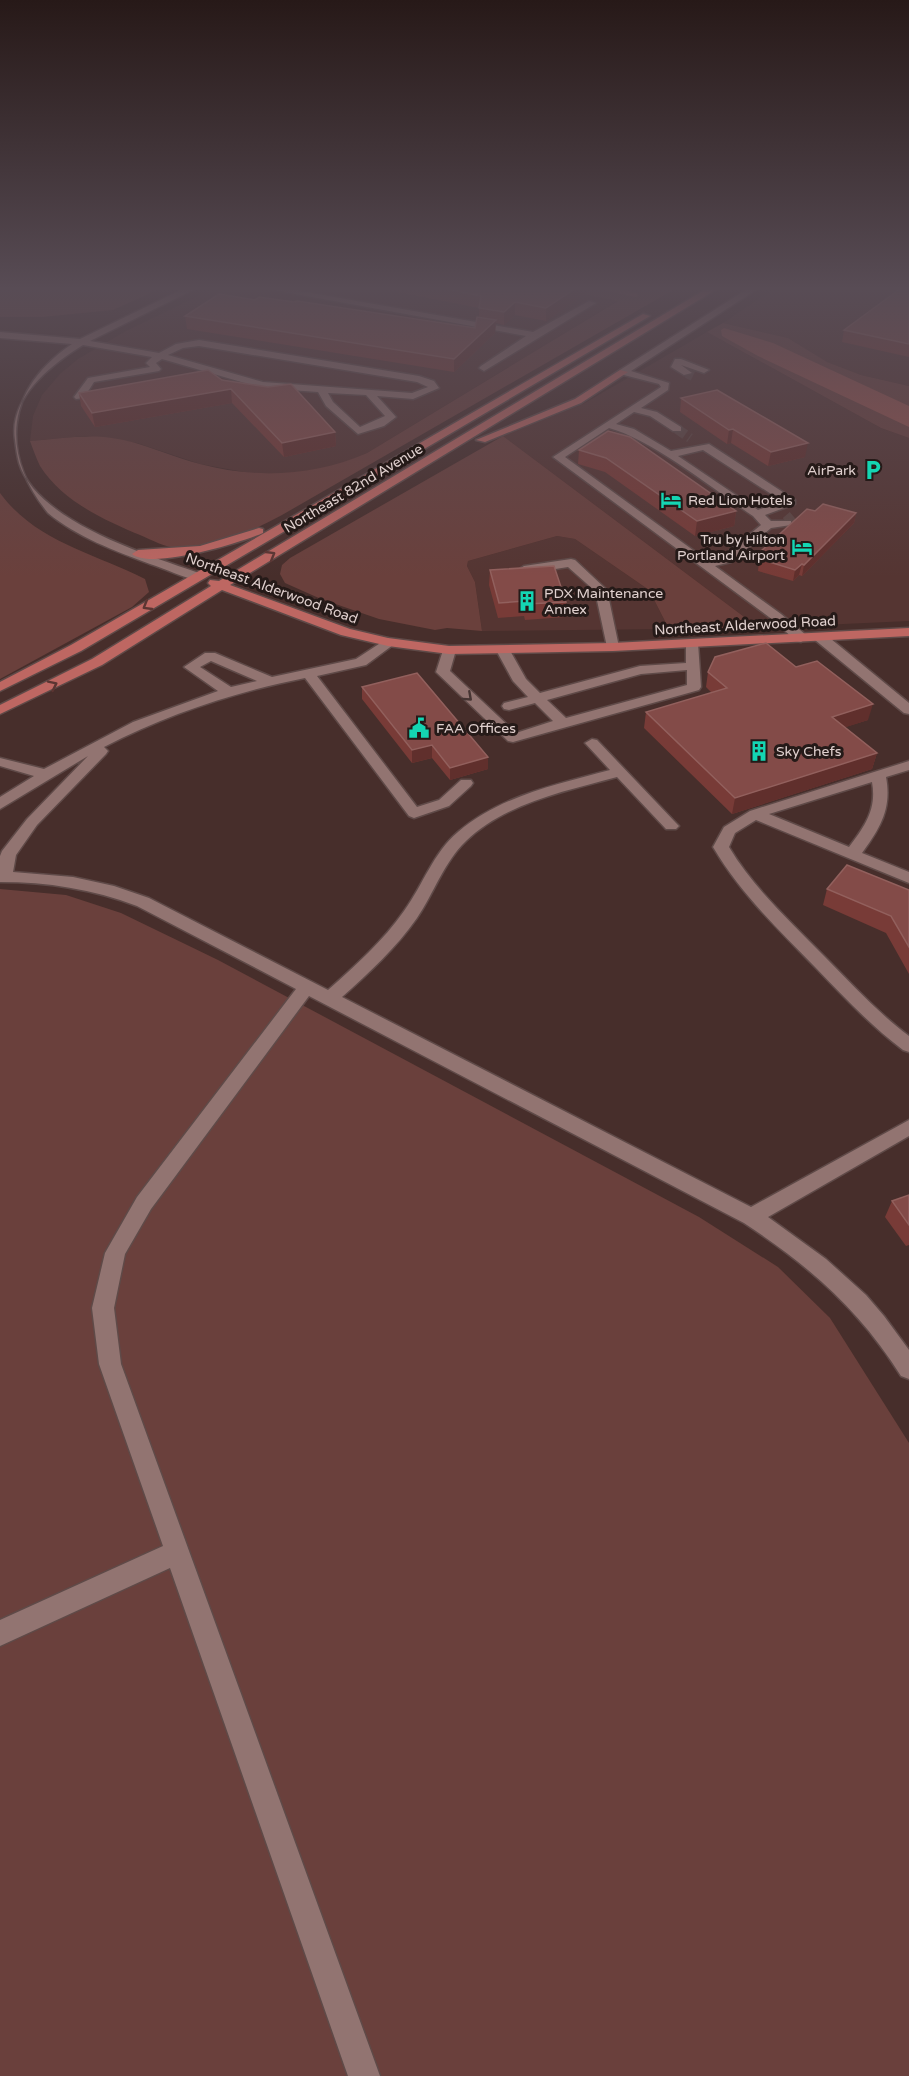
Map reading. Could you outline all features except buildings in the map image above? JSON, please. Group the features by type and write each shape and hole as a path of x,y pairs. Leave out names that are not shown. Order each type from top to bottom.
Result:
{"main road":[{"name":"Northeast 82nd Avenue","path":"0,687 46,665 530,383"},
{"name":"Northeast 82nd Avenue","path":"0,710 97,662 557,383"},
{"path":"406,474 491,435 578,401 606,383"},
{"path":"138,554 171,555 204,551 303,516"},
{"name":"Northeast Alderwood Road","path":"198,577 328,626 388,642 449,650 692,643 909,632"}],"street":[{"name":"Northeast Alderwood Road","path":"31,383 15,407 4,432 15,468 32,494 73,525 138,554 198,577"},
{"path":"89,383 80,397 102,393"},
{"path":"254,383 321,391 413,396 434,388 431,383"},
{"path":"659,383 666,385 558,457 777,617 801,638"},
{"path":"321,391 329,404 358,431 380,424 391,417 370,394"},
{"path":"632,408 653,414 676,429"},
{"path":"608,425 630,431 669,455 757,514 768,525"},
{"path":"690,438 791,502 797,509 790,520 768,525 727,559 705,565"},
{"path":"669,455 705,446"},
{"path":"757,514 791,502"},
{"path":"510,573 571,563 601,590 613,646"},
{"path":"820,637 909,710"},
{"path":"0,804 44,774 122,732 168,711 269,681 361,662 388,642"},
{"path":"449,650 443,672 513,738 694,687 692,643"},
{"path":"503,650 520,681 563,723"},
{"path":"229,692 192,667 210,656 269,681"},
{"path":"509,706 640,670 693,666"},
{"path":"308,673 414,813 444,802 465,783"},
{"path":"122,732 81,770 32,822 8,855 2,877 68,880 112,890 179,920 750,1217 799,1247 842,1284 890,1339 909,1369"},
{"path":"592,743 671,826"},
{"path":"0,762 44,774"},
{"path":"909,765 755,814 734,825 725,833 721,847 729,863 783,924 856,998 909,1045"},
{"path":"330,998 387,945 410,916 447,854 470,829 508,807 539,794 620,772"},
{"path":"852,855 881,811 882,789 878,775"},
{"path":"755,814 909,878"},
{"path":"307,986 144,1203 115,1253 103,1308 110,1364 364,2076"},
{"path":"750,1217 909,1126"},
{"path":"0,1633 177,1552"}],"shaded area":[{"path":"52,383 482,383 367,453 322,469 291,473 249,473 200,464 137,443 86,436 30,441 33,416 42,395"},
{"path":"483,383 512,383 257,528 219,542 193,547 169,547 85,508 49,478 40,466 30,441 81,437 112,438 221,469 263,473 285,473 327,467 367,453"},
{"path":"619,383 799,383 881,428 909,438 909,621 759,628 503,436 583,404"},
{"path":"799,383 895,383 909,386 909,438 881,428"},
{"path":"815,383 859,383 909,406 909,427"},
{"path":"503,436 759,628 669,629 649,590 575,539 557,536 468,561 467,566 475,582 482,631 447,628 435,630 379,619 321,599 285,583 280,574 282,565 290,558"},
{"path":"0,493 14,510 48,535 145,579 149,592 132,607 0,679"},
{"path":"557,536 575,539 649,590 669,629 482,631 475,582 467,566 468,561"},
{"path":"0,889 66,895 121,913 218,960 699,1217 778,1267 830,1318 909,1443 909,2076 0,2076"}],"tunnel":[{"path":"677,429 690,438"},
{"path":"787,523 794,517"}],"place":[{"name":"AirPark","path":"873,470"},
{"name":"Red Lion Hotels","path":"671,500"},
{"name":"Tru by Hilton Portland Airport","path":"802,547"},
{"name":"PDX Maintenance Annex","path":"527,601"},
{"name":"FAA Offices","path":"419,728"},
{"name":"Sky Chefs","path":"759,751"}]}
